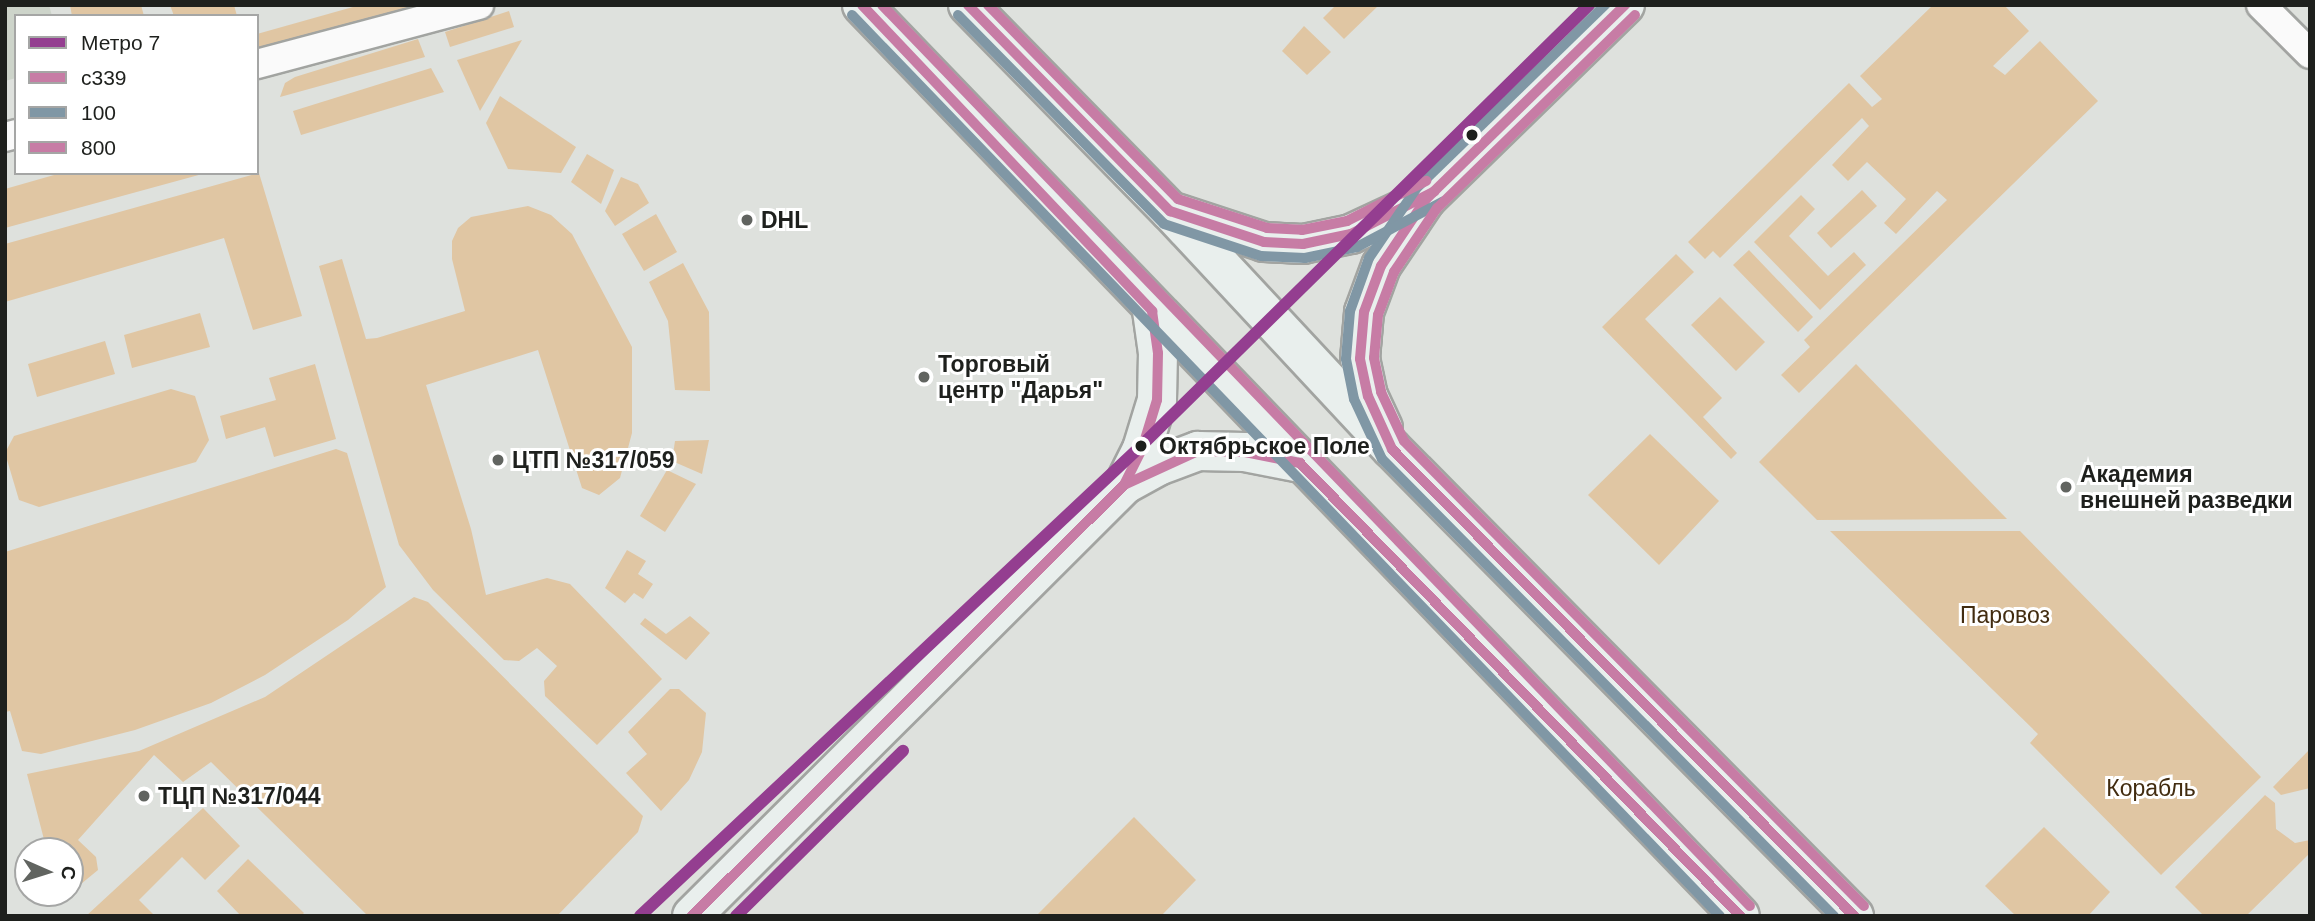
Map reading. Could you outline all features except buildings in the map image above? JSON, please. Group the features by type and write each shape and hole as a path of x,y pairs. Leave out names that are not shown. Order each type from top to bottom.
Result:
{"main road":[{"path":"862,5 1730,912"},
{"path":"968,5 1170,211 1392,449 1854,916"},
{"path":"1392,449 1368,396 1360,359 1364,312 1381,266 1426,200 1625,5"},
{"path":"1170,211 1264,243 1303,244 1351,234 1426,200"},
{"path":"1124,485 1142,449 1157,400 1158,353 1152,311"},
{"path":"692,916 1124,485 1158,466 1198,451 1245,452 1300,463"}],"street":[{"path":"259,63 479,5"},
{"path":"2261,5 2310,54"}],"shaded area":[{"path":"5,5 49,5 51,14 14,14 14,79 5,81"}],"green space":[{"path":"70,5 141,5 143,14 72,14"},
{"path":"170,5 234,5 236,14 173,14"},
{"path":"360,5 418,5 259,50 259,33"},
{"path":"1336,5 1379,5 1344,39 1323,18"},
{"path":"1933,5 2004,5 2029,31 1993,66 2005,75 2040,41 2098,101 1799,393 1781,375 1810,347 1804,340 1947,200 1937,191 1896,234 1884,223 1906,199 1867,162 1848,181 1832,165 1869,126 1862,118 1720,258 1713,251 1705,259 1688,242 1849,83 1872,107 1882,99 1860,76"},
{"path":"509,11 514,27 450,47 445,32"},
{"path":"1304,26 1331,52 1307,75 1282,51"},
{"path":"418,39 425,57 280,97 285,83 295,77"},
{"path":"522,40 480,111 457,60"},
{"path":"431,68 444,92 301,135 293,111"},
{"path":"500,96 576,147 561,173 508,169 486,123"},
{"path":"587,154 614,170 601,204 571,182"},
{"path":"259,173 302,316 253,330 224,238 5,302 5,244"},
{"path":"54,175 199,175 5,228 5,189"},
{"path":"621,177 638,184 649,203 615,226 605,211"},
{"path":"1862,190 1877,206 1831,248 1817,233"},
{"path":"1801,195 1815,209 1789,236 1828,276 1854,252 1866,265 1820,310 1754,242"},
{"path":"528,206 551,215 572,234 632,347 632,433 620,478 599,495 582,488 538,350 426,385 471,529 486,595 547,578 570,584 662,679 597,745 545,696 544,681 557,666 537,648 519,661 504,660 433,590 399,545 319,266 342,259 366,339 377,338 465,311 452,259 452,241 458,228 471,217"},
{"path":"656,214 677,252 644,271 622,234"},
{"path":"1749,250 1813,317 1798,332 1733,265"},
{"path":"1676,254 1694,272 1645,319 1722,398 1703,417 1737,453 1731,459 1602,327"},
{"path":"683,263 709,312 710,391 675,390 668,321 649,282"},
{"path":"1720,297 1765,342 1736,371 1691,325"},
{"path":"200,313 210,347 132,368 124,335"},
{"path":"105,341 115,374 37,397 28,364"},
{"path":"315,364 336,439 274,457 265,427 226,439 220,416 276,400 269,378"},
{"path":"1856,364 2007,519 1817,520 1759,462"},
{"path":"171,389 195,396 209,440 196,462 39,507 19,500 5,453 14,436"},
{"path":"1650,434 1719,501 1659,565 1588,495"},
{"path":"709,440 702,474 672,461 675,441"},
{"path":"336,449 347,453 386,587 348,620 265,675 211,703 135,730 41,754 22,751 10,711 5,712 5,552"},
{"path":"667,470 696,484 665,532 640,516"},
{"path":"1830,531 2020,531 2261,777 2161,875 2030,743 2038,734"},
{"path":"627,550 646,561 638,574 653,584 643,599 634,593 625,603 605,588"},
{"path":"414,597 428,602 643,816 638,832 557,916 368,916 211,762 183,782 154,755 81,837 43,837 27,774 139,751 265,697"},
{"path":"690,616 710,633 686,660 640,624 645,618 666,634"},
{"path":"670,689 679,689 706,713 702,752 689,780 661,811 626,773 647,754 628,732"},
{"path":"2310,749 2310,788 2281,795 2273,787"},
{"path":"2265,795 2275,803 2276,829 2295,843 2310,840 2310,853 2246,916 2204,916 2175,887"},
{"path":"203,808 240,846 205,880 182,857 139,900 155,916 86,916"},
{"path":"1134,817 1196,880 1161,916 1036,916"},
{"path":"2044,827 2110,892 2088,916 2016,916 1985,886"},
{"path":"84,846 96,857 98,870 84,882"},
{"path":"248,859 304,913 301,916 241,916 217,891"}],"metro line":[{"name":"7","path":"640,916 1140,447 1589,5"},
{"name":"7","path":"736,916 903,751"}],"transit line":[{"name":"с339","path":"862,5 1152,311 1158,353 1157,400 1142,449 1124,485 1102,507"},
{"name":"800","path":"882,5 1750,906"},
{"name":"с339","path":"968,5 1170,211 1264,242 1303,244 1351,234 1435,191"},
{"name":"800","path":"988,5 1178,199 1267,228 1302,230 1347,221 1426,181"},
{"name":"100","path":"1605,5 1416,189 1369,258 1350,311 1346,359 1354,399 1382,459 1834,916"},
{"name":"с339","path":"1625,5 1426,199 1381,266 1364,312 1360,359 1368,396 1392,449 1854,916"},
{"name":"100","path":"852,15 1720,916"},
{"name":"100","path":"958,15 1164,224 1261,256 1305,258 1357,247 1444,201"},
{"name":"800","path":"1635,15 1437,208 1394,272 1378,315 1374,358 1381,392 1404,441 1864,906"},
{"name":"с339","path":"692,916 1124,485 1198,451 1245,452 1300,463 1740,916"}],"place":[{"name":"DHL","path":"747,220"},
{"name":"Торговый центр \"Дарья\"","path":"924,377"},
{"name":"Октябрьское Поле","path":"1141,446"},
{"name":"ЦТП №317/059","path":"498,460"},
{"name":"Академия внешней разведки","path":"2066,487"},
{"name":"ТЦП №317/044","path":"144,796"}],"park label":[{"name":"Паровоз","path":"2005,615"},
{"name":"Корабль","path":"2151,788"}]}
